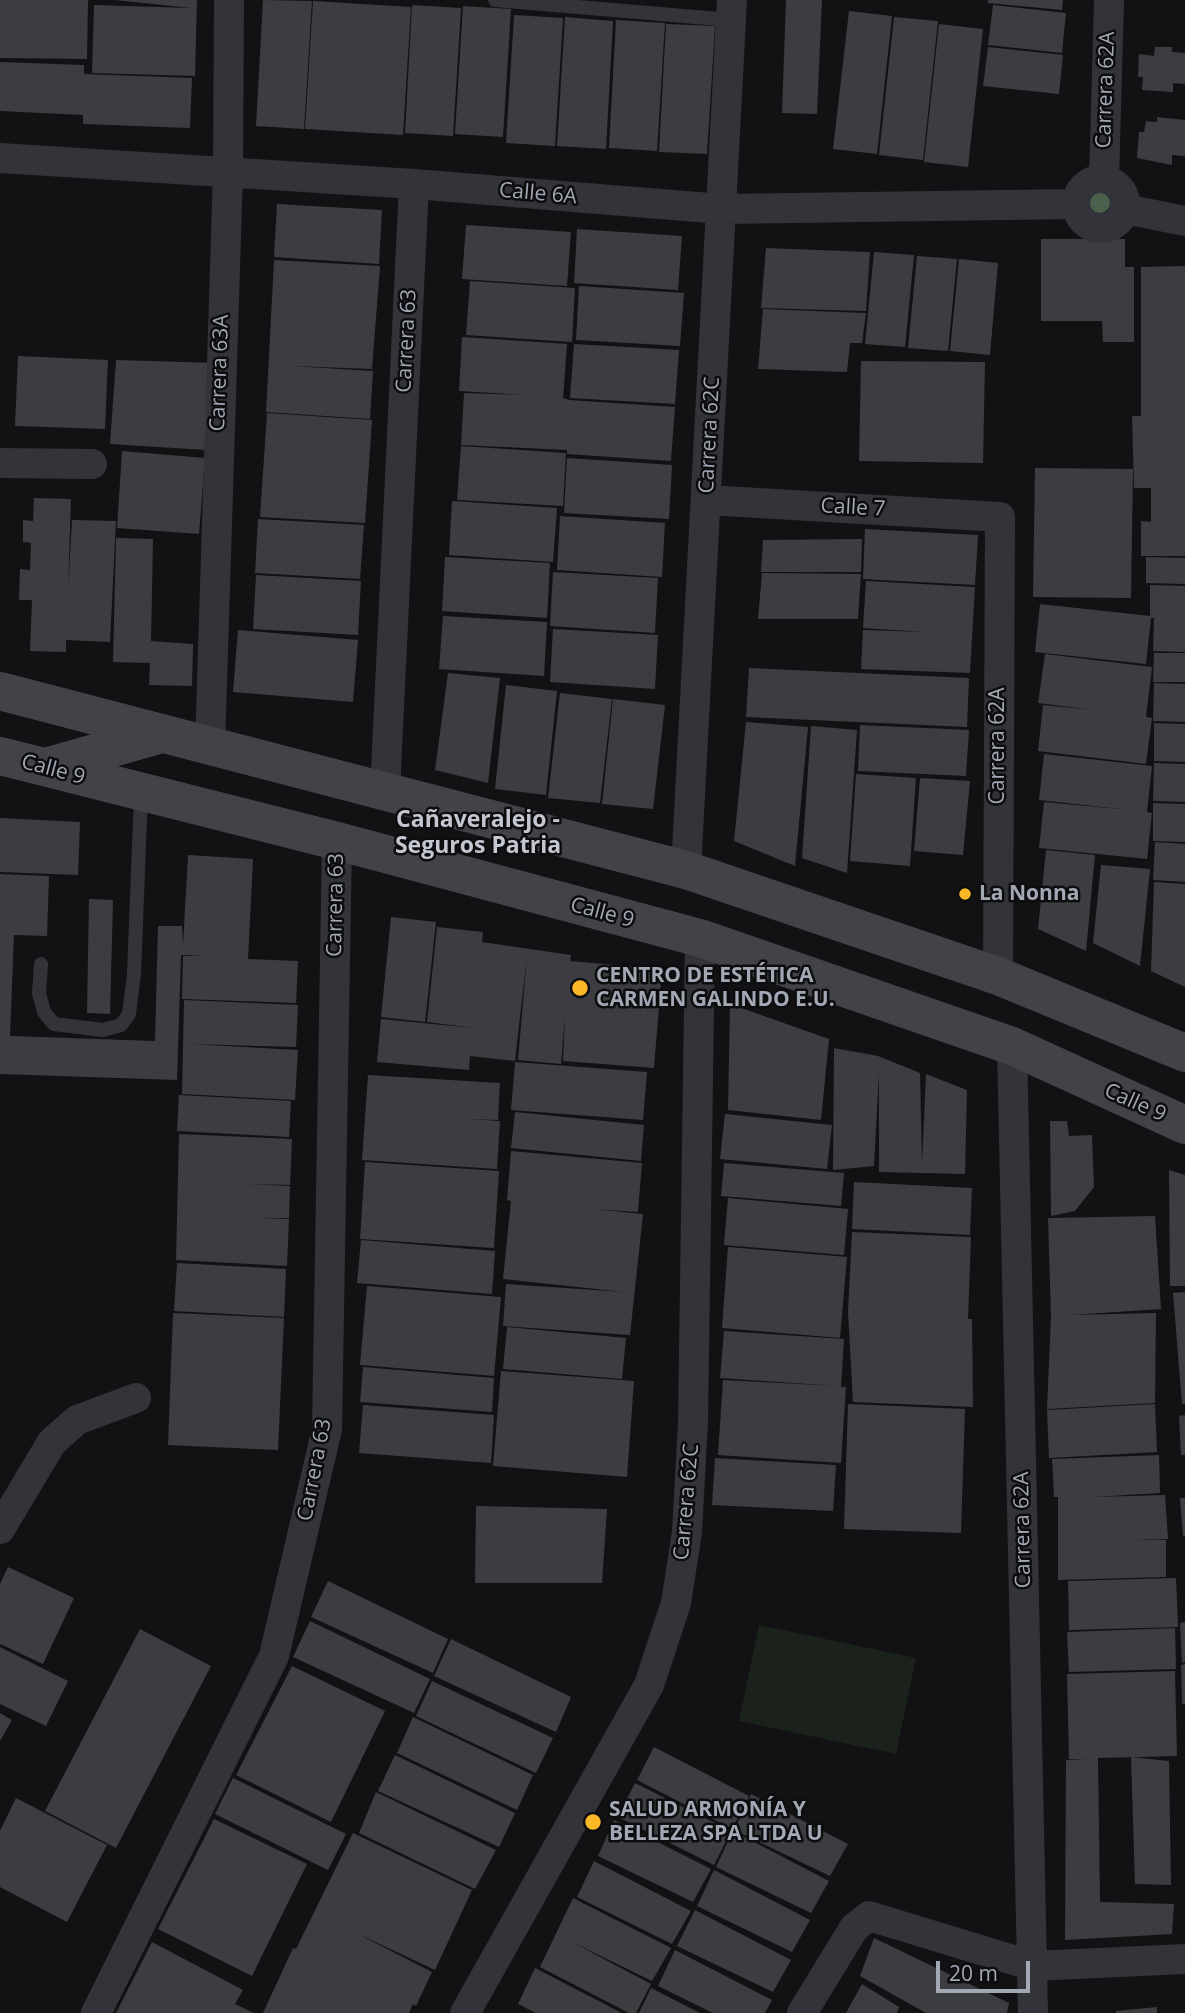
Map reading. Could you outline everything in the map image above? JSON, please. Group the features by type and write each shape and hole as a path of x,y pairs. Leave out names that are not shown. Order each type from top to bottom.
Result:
{"main road":[{"path":"0,691 686,870 998,976 1185,1053"},
{"path":"43,767 165,734"},
{"name":"Calle 9","path":"0,756 337,841 700,938 1012,1046 1185,1125"}],"street":[{"name":"Carrera 63A","path":"210,745 229,173 229,0"},
{"name":"Carrera 62A","path":"1104,180 1109,0"},
{"name":"Carrera 62C","path":"686,870 732,10"},
{"name":"Calle 6A","path":"0,158 414,184 722,209 1076,204"},
{"path":"1104,180 1120,190 1125,209 1119,220 1110,227 1098,229 1087,224 1079,215 1076,204 1085,186 1104,180"},
{"name":"Carrera 63","path":"385,791 414,184"},
{"path":"1125,209 1185,221"},
{"path":"0,463 92,464"},
{"name":"Calle 7","path":"706,500 1000,517"},
{"name":"Carrera 62A","path":"998,976 1000,517"},
{"name":"Carrera 63","path":"96,2013 274,1656 327,1429 337,841"},
{"name":"Carrera 62C","path":"465,2013 649,1685 676,1603 687,1532 694,1422 700,938"},
{"name":"Carrera 62A","path":"1012,1046 1033,2013"},
{"path":"0,1530 52,1442 77,1420 136,1398"},
{"path":"802,2013 854,1928 869,1916 1033,1966 1185,1959"}],"lane":[{"path":"495,0 732,10"},
{"path":"41,964 39,993 44,1012 54,1024 103,1030 121,1025 129,1014 135,961 141,793"}],"shaded area":[{"path":"759,1625 916,1658 896,1754 739,1721"}],"building":[{"path":"0,0 88,0 87,59 0,58"},
{"path":"114,0 197,0 195,76 92,73 94,5 192,8"},
{"path":"263,0 312,1 304,129 256,126"},
{"path":"786,0 822,0 817,114 782,113"},
{"path":"988,0 1063,0 1062,10 988,3"},
{"path":"313,1 411,7 403,135 305,129"},
{"path":"412,5 461,8 453,136 405,133"},
{"path":"993,5 1066,13 1062,53 988,45"},
{"path":"463,6 511,9 503,137 455,134"},
{"path":"849,11 892,16 877,154 833,149"},
{"path":"514,15 563,18 555,146 506,143"},
{"path":"565,17 613,21 606,149 557,146"},
{"path":"894,17 938,21 923,160 879,155"},
{"path":"616,20 665,23 657,151 609,148"},
{"path":"666,24 715,26 707,154 659,152"},
{"path":"939,24 983,29 968,167 924,162"},
{"path":"988,47 1063,55 1059,94 983,86"},
{"path":"1155,47 1172,47 1172,52 1185,53 1185,84 1173,83 1173,92 1142,90 1143,77 1138,77 1139,54 1154,56"},
{"path":"0,62 84,65 84,74 192,78 190,128 83,124 83,115 0,111"},
{"path":"1157,117 1185,120 1185,156 1172,155 1172,165 1137,158 1139,132 1144,132 1146,121 1157,122"},
{"path":"277,204 382,210 379,264 274,257"},
{"path":"466,225 571,232 567,286 462,279"},
{"path":"577,229 682,236 678,290 574,283"},
{"path":"1041,239 1125,239 1125,267 1134,267 1134,342 1103,342 1102,321 1041,321"},
{"path":"766,248 870,252 866,311 761,308"},
{"path":"874,252 914,255 905,347 865,344"},
{"path":"917,256 957,259 948,351 908,348"},
{"path":"959,259 998,263 990,355 950,351"},
{"path":"274,260 380,266 372,369 291,366 373,371 370,419 266,412"},
{"path":"1185,266 1185,556 1141,556 1141,521 1151,522 1151,488 1134,488 1132,416 1141,416 1141,267"},
{"path":"470,281 575,288 572,342 466,335"},
{"path":"579,286 684,293 680,346 576,340"},
{"path":"763,309 866,313 862,343 850,343 847,372 758,369"},
{"path":"462,337 567,344 563,398 569,400 675,407 671,461 567,454 567,450 461,445 464,393 525,395 459,391"},
{"path":"574,344 679,350 675,404 570,398"},
{"path":"18,356 108,360 105,429 15,426"},
{"path":"116,360 217,363 207,450 110,444"},
{"path":"861,361 985,362 983,463 859,461"},
{"path":"267,413 372,420 365,523 260,517"},
{"path":"461,446 566,453 563,506 457,500"},
{"path":"122,451 205,458 199,534 117,528"},
{"path":"567,458 672,465 669,519 564,513"},
{"path":"1035,468 1133,469 1131,598 1033,597"},
{"path":"34,498 71,499 68,590 72,520 116,521 110,642 66,640 66,652 30,651 32,600 19,600 20,569 30,570 31,543 23,542 23,520 33,521"},
{"path":"452,501 557,508 553,562 449,555"},
{"path":"560,516 665,523 662,577 557,570"},
{"path":"258,519 364,525 360,579 255,573"},
{"path":"865,529 978,535 975,585 863,579"},
{"path":"116,538 153,539 151,641 193,644 192,686 149,685 150,663 113,662"},
{"path":"862,539 861,572 761,572 763,540"},
{"path":"445,557 550,563 547,618 442,611"},
{"path":"1146,557 1185,558 1185,584 1146,583"},
{"path":"553,572 658,578 655,633 550,626"},
{"path":"762,573 861,574 858,619 758,619"},
{"path":"256,575 361,581 358,635 253,629"},
{"path":"866,581 975,587 970,673 861,669 863,630 925,632 863,628"},
{"path":"1150,585 1185,586 1185,652 1153,651 1154,618 1151,618 1146,664 1035,652 1040,604 1150,616"},
{"path":"443,616 547,622 544,676 439,669"},
{"path":"553,629 658,635 655,689 550,682"},
{"path":"238,630 358,640 353,702 233,692"},
{"path":"1154,653 1185,653 1185,682 1153,682"},
{"path":"1045,654 1152,667 1146,717 1152,718 1146,764 1038,751 1043,705 1093,710 1038,703"},
{"path":"749,668 969,678 967,727 746,717"},
{"path":"448,673 500,678 488,783 435,770"},
{"path":"1154,683 1185,684 1185,722 1153,721"},
{"path":"506,685 557,691 546,795 495,789"},
{"path":"560,693 612,699 600,803 548,798"},
{"path":"613,699 665,705 653,809 602,804"},
{"path":"746,722 808,727 795,866 734,841"},
{"path":"1154,723 1185,724 1185,762 1154,761"},
{"path":"860,725 969,730 966,776 858,771"},
{"path":"811,726 857,730 847,873 802,858"},
{"path":"1044,754 1152,766 1147,812 1152,813 1147,859 1039,848 1044,802 1130,810 1039,800"},
{"path":"1154,763 1185,764 1185,802 1153,801"},
{"path":"856,774 916,778 910,866 850,861"},
{"path":"920,778 970,781 963,855 914,851"},
{"path":"1153,803 1185,804 1185,842 1153,841"},
{"path":"0,818 80,822 78,875 0,872"},
{"path":"1155,842 1185,844 1185,882 1153,880"},
{"path":"1046,850 1095,855 1086,951 1038,929"},
{"path":"188,855 253,859 248,959 298,961 296,1003 182,999 183,956 206,956 181,955 177,1080 0,1074 0,874 49,876 47,936 14,935 10,1036 155,1041 158,926 182,926 183,945"},
{"path":"1101,865 1150,869 1140,966 1093,943"},
{"path":"1154,882 1185,884 1185,987 1151,971"},
{"path":"89,899 113,900 110,1014 87,1013"},
{"path":"391,917 436,922 425,1022 381,1017"},
{"path":"437,927 483,932 482,942 571,955 570,961 662,969 654,1068 563,1061 565,1016 561,1064 518,1060 527,956 515,1061 470,1056 469,1070 377,1062 381,1019 474,1028 427,1022"},
{"path":"184,1000 298,1005 296,1047 190,1044 298,1050 295,1100 182,1094"},
{"path":"730,1004 829,1039 821,1120 728,1110"},
{"path":"834,1048 878,1056 920,1073 922,1164 926,1074 967,1090 965,1174 879,1172 879,1072 874,1166 833,1170"},
{"path":"515,1062 647,1072 643,1120 511,1110"},
{"path":"368,1075 500,1083 498,1120 469,1119 500,1121 497,1169 362,1160"},
{"path":"179,1095 291,1101 289,1137 177,1131"},
{"path":"515,1112 644,1125 641,1161 511,1148"},
{"path":"725,1114 832,1125 827,1169 720,1159"},
{"path":"1050,1121 1067,1121 1069,1136 1092,1135 1094,1187 1075,1211 1051,1216"},
{"path":"179,1134 292,1139 290,1185 247,1184 290,1186 289,1218 259,1218 289,1219 287,1266 176,1260"},
{"path":"511,1151 642,1163 638,1212 594,1209 643,1214 630,1335 503,1326 506,1284 624,1292 503,1279 511,1201 507,1200"},
{"path":"365,1162 499,1171 494,1248 360,1239"},
{"path":"724,1163 844,1173 841,1206 721,1196"},
{"path":"1169,1170 1185,1175 1185,1286 1170,1286"},
{"path":"854,1182 972,1188 970,1235 852,1229"},
{"path":"728,1198 848,1209 844,1255 724,1245"},
{"path":"1155,1216 1161,1309 1071,1315 1156,1313 1155,1403 1047,1409 1051,1316 1048,1218"},
{"path":"852,1232 971,1237 968,1319 972,1319 973,1407 853,1402 848,1312"},
{"path":"361,1240 495,1251 492,1294 357,1283"},
{"path":"728,1247 847,1257 840,1338 722,1328"},
{"path":"177,1263 286,1269 284,1317 174,1311"},
{"path":"367,1286 501,1297 494,1376 360,1365"},
{"path":"1185,1292 1185,1404 1182,1404 1173,1293"},
{"path":"173,1313 284,1318 278,1450 168,1445"},
{"path":"507,1327 626,1338 622,1379 503,1369"},
{"path":"724,1331 844,1339 841,1387 846,1387 841,1463 718,1455 723,1380 838,1386 720,1378"},
{"path":"363,1367 494,1378 492,1412 360,1402"},
{"path":"501,1371 634,1381 627,1477 493,1466"},
{"path":"848,1404 965,1409 961,1533 844,1529"},
{"path":"1155,1404 1157,1452 1049,1458 1047,1410"},
{"path":"363,1405 494,1415 491,1463 359,1453"},
{"path":"1185,1415 1185,1455 1181,1455 1179,1416"},
{"path":"1159,1455 1160,1493 1093,1497 1165,1495 1168,1539 1134,1540 1166,1540 1166,1577 1058,1580 1058,1497 1054,1497 1052,1459"},
{"path":"715,1458 836,1465 833,1511 712,1505"},
{"path":"1180,1498 1185,1498 1185,1536 1183,1536"},
{"path":"476,1506 607,1509 602,1583 475,1583"},
{"path":"8,1567 74,1598 43,1664 0,1644 0,1584"},
{"path":"1176,1578 1178,1627 1069,1630 1068,1581"},
{"path":"328,1581 448,1639 433,1673 311,1617"},
{"path":"310,1621 430,1679 414,1713 293,1657"},
{"path":"1185,1622 1185,1662 1182,1663 1180,1623"},
{"path":"1175,1628 1176,1669 1069,1672 1067,1632"},
{"path":"140,1629 211,1666 116,1848 45,1811"},
{"path":"451,1639 571,1697 556,1732 434,1676"},
{"path":"0,1647 68,1681 46,1726 0,1704"},
{"path":"1185,1664 1185,1704 1182,1704 1181,1665"},
{"path":"292,1666 385,1711 331,1822 236,1775"},
{"path":"1175,1671 1177,1756 1098,1758 1100,1902 1174,1904 1172,1934 1065,1940 1066,1760 1086,1759 1069,1759 1067,1674"},
{"path":"432,1681 553,1738 536,1773 416,1716"},
{"path":"0,1713 12,1720 0,1741"},
{"path":"413,1717 533,1775 517,1810 397,1753"},
{"path":"654,1747 749,1796 732,1829 637,1780"},
{"path":"395,1755 515,1813 499,1847 378,1791"},
{"path":"1131,1757 1169,1761 1171,1885 1135,1884"},
{"path":"233,1778 346,1834 328,1870 215,1814"},
{"path":"635,1783 731,1831 714,1865 618,1817"},
{"path":"376,1792 496,1850 475,1889 359,1833"},
{"path":"751,1794 848,1844 830,1876 734,1830"},
{"path":"16,1798 107,1845 67,1922 0,1887 0,1831"},
{"path":"214,1819 307,1864 252,1976 158,1929"},
{"path":"614,1820 711,1869 693,1902 598,1856"},
{"path":"733,1831 829,1881 811,1913 716,1867"},
{"path":"353,1833 472,1890 435,1970 356,1933 432,1972 416,2006 413,2004 409,2013 263,2013 293,1948 296,1949"},
{"path":"594,1861 691,1911 672,1944 577,1897"},
{"path":"714,1870 810,1920 792,1952 697,1906"},
{"path":"573,1898 671,1948 652,1981 570,1941 651,1984 636,2013 629,2013 540,1967"},
{"path":"695,1910 791,1960 773,1992 677,1946"},
{"path":"874,1938 1009,2003 1007,2013 926,2013 860,1976"},
{"path":"152,1942 243,1990 235,2004 254,2013 116,2013"},
{"path":"675,1950 772,2000 765,2013 713,2013 658,1986"},
{"path":"535,1968 622,2013 536,2013 518,2004"},
{"path":"862,1984 899,2007 897,2013 846,2013"},
{"path":"651,1988 700,2013 639,2013"},
{"path":"1157,2007 1157,2013 1116,2013 1116,2011"}],"place":[{"name":"La Nonna","path":"965,894"},
{"name":"CENTRO DE ESTÉTICA CARMEN GALINDO E.U.","path":"580,988"},
{"name":"SALUD ARMONÍA Y BELLEZA SPA LTDA U","path":"593,1822"}],"district":[{"name":"Cañaveralejo - Seguros Patria","path":"478,833"}]}
